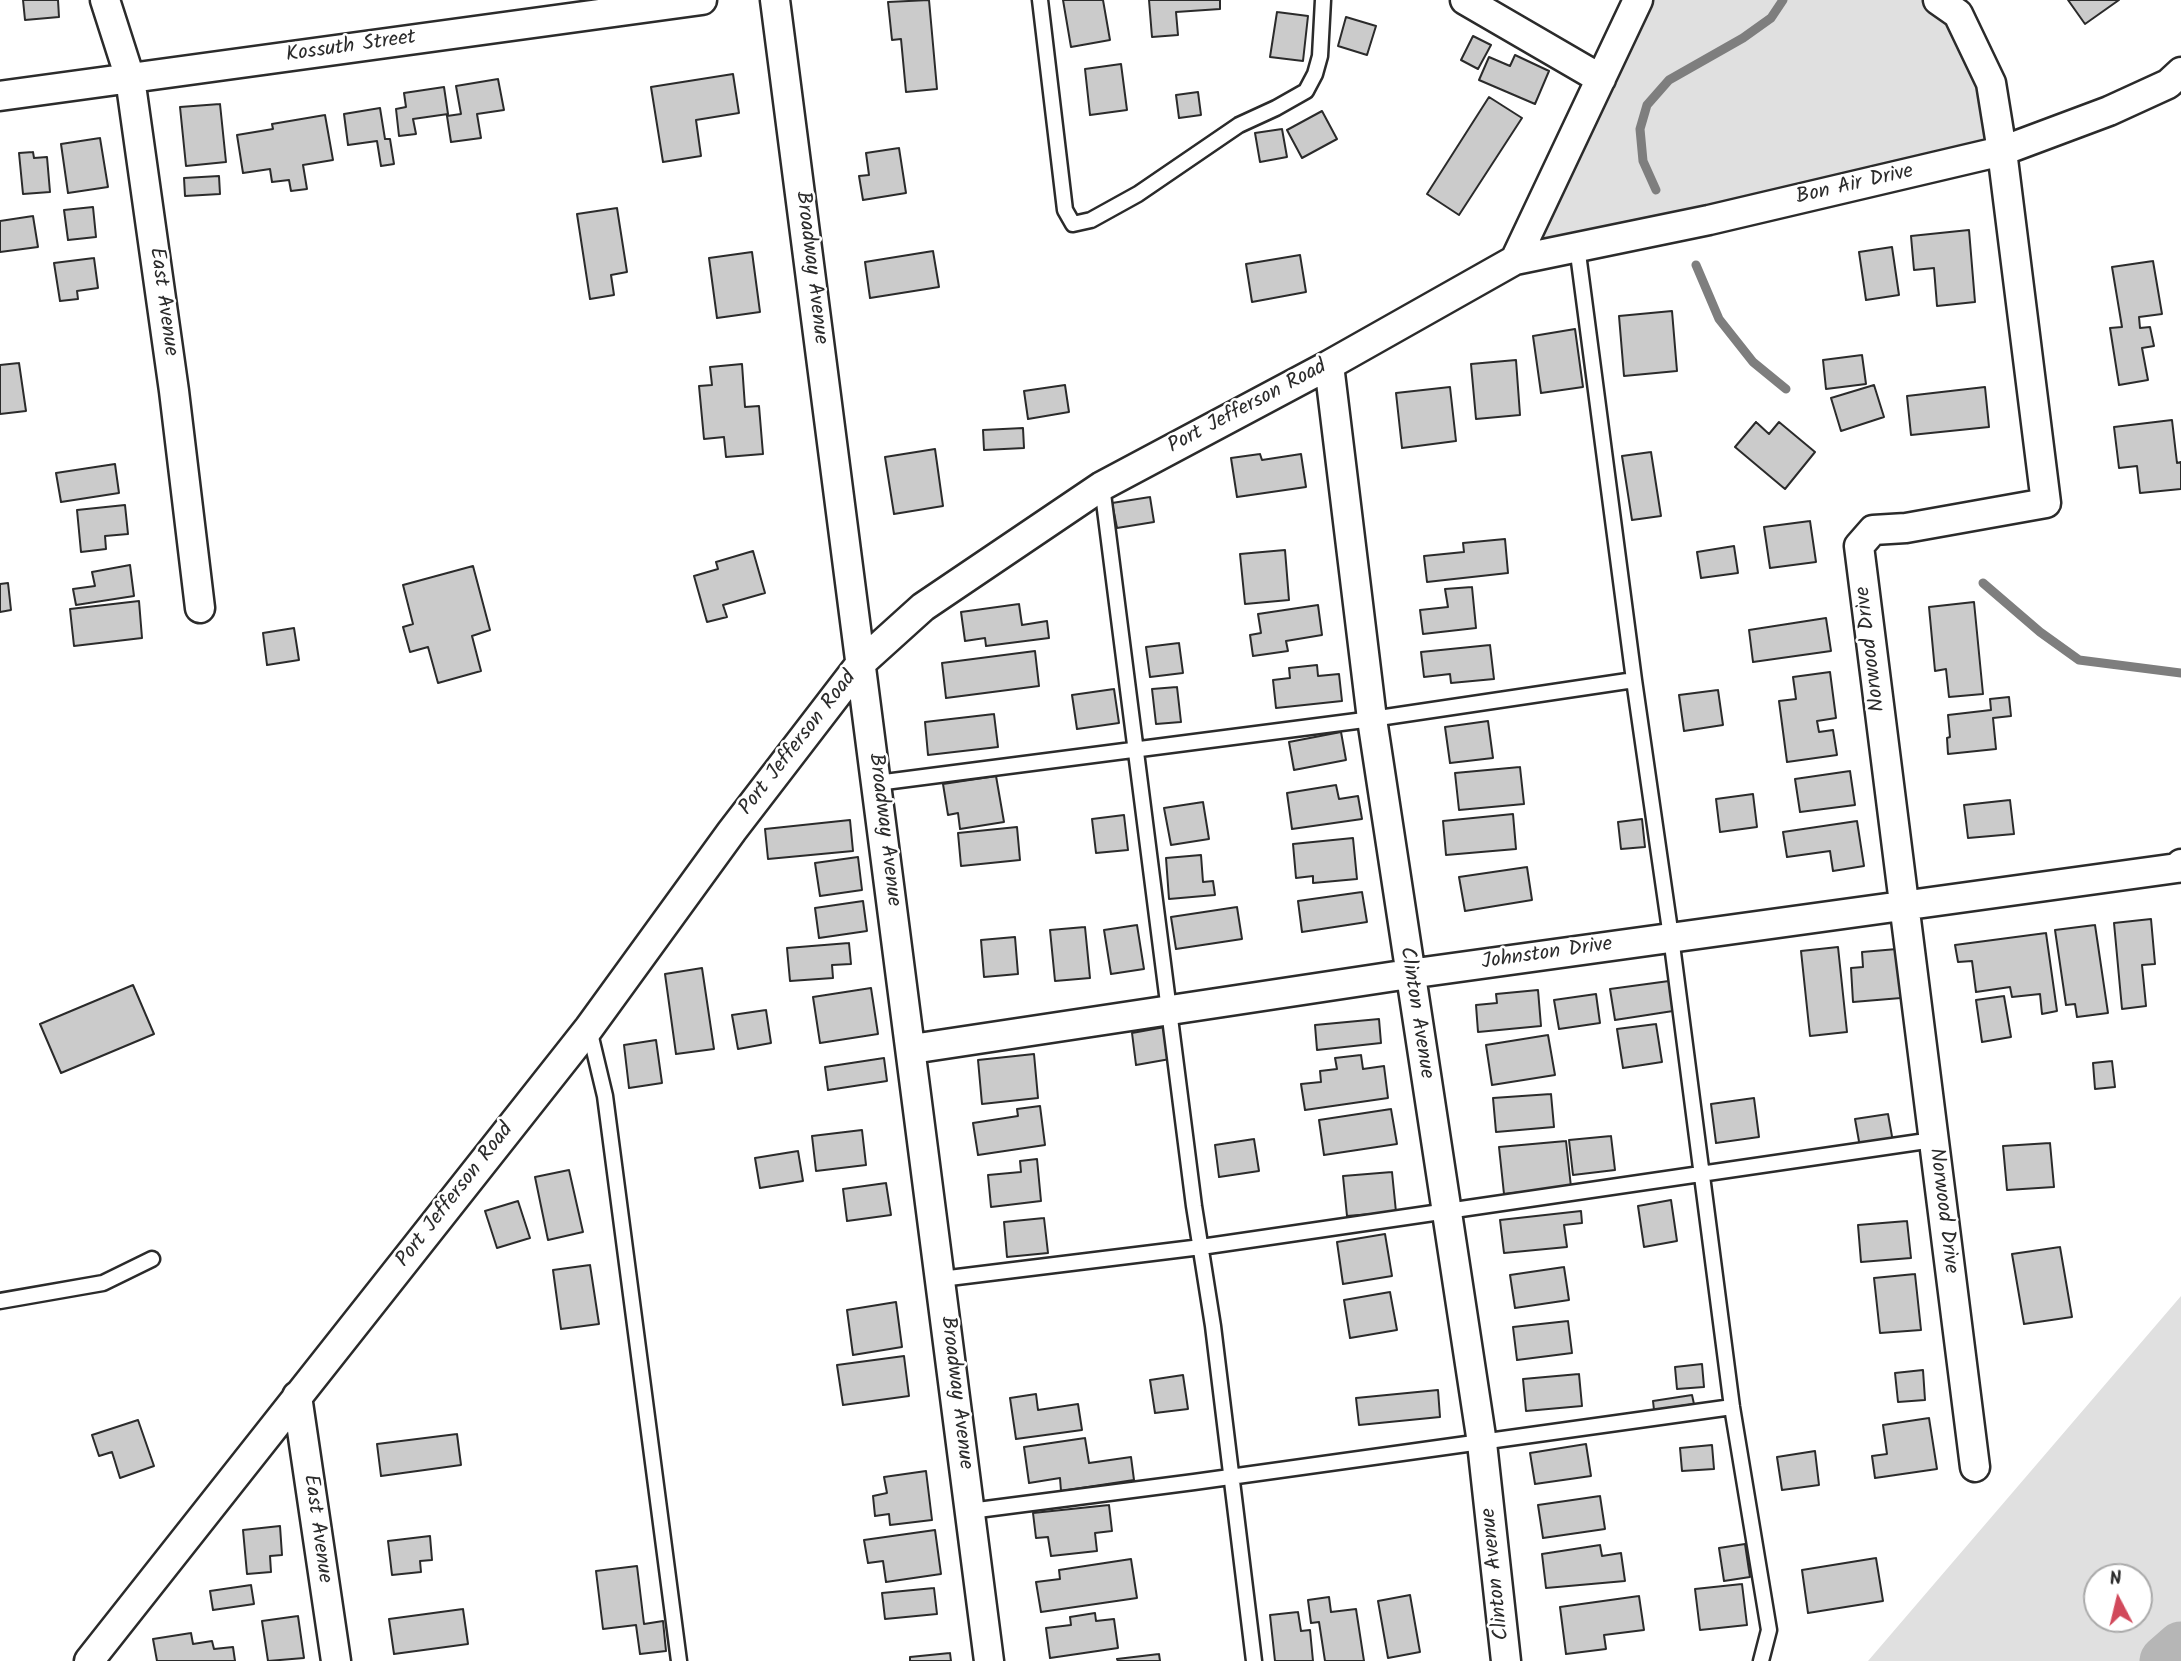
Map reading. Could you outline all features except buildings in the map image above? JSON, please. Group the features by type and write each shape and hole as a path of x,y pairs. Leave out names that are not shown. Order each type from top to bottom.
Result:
{"street":[{"name":"East Avenue","path":"105,0 130,78 174,391 200,608"},
{"name":"Kossuth Street","path":"0,96 702,0"},
{"name":"Broadway Avenue","path":"775,0 989,1661"},
{"path":"1465,0 1601,79"},
{"path":"1515,260 1637,0"},
{"name":"Norwood Drive","path":"1938,0 1958,14 1990,83 2002,151 2046,503 1906,528 1873,530 1859,546 1975,1467"},
{"name":"Bon Air Drive","path":"1515,260 1709,220 2002,151 2109,111 2168,84 2181,72"},
{"name":"Port Jefferson Road","path":"89,1661 589,1028 732,831 862,663 923,607 1102,486 1329,365 1515,260"},
{"name":"Clinton Avenue","path":"1329,365 1372,719 1482,1443 1506,1661"},
{"name":"Johnston Drive","path":"912,1049 1409,974 2177,868 2181,864"},
{"name":"East Avenue","path":"297,1396 336,1661"}],"lane":[{"path":"1040,0 1065,210 1073,224 1091,220 1139,194 1239,125 1306,91 1320,56 1322,0"},
{"path":"1577,246 1732,1407 1769,1630 1761,1661"},
{"path":"1102,486 1254,1661"},
{"path":"877,783 1372,719 1634,680"},
{"path":"589,1028 605,1096 678,1661"},
{"path":"941,1279 1201,1247 1933,1139"},
{"path":"0,1301 103,1283 152,1259"},
{"path":"970,1511 1732,1407"}],"shaded area":[{"path":"1638,0 1938,0 1958,14 2002,151 1515,260"},
{"path":"2181,1296 2181,1661 1868,1661"}],"waterway":[{"path":"1656,190 1643,161 1640,129 1647,105 1669,80 1743,38 1771,18 1783,0"},
{"path":"1696,265 1719,319 1753,362 1786,389"},
{"path":"1983,583 2040,632 2079,660 2181,673"},
{"path":"2165,1661 2181,1647"}]}
